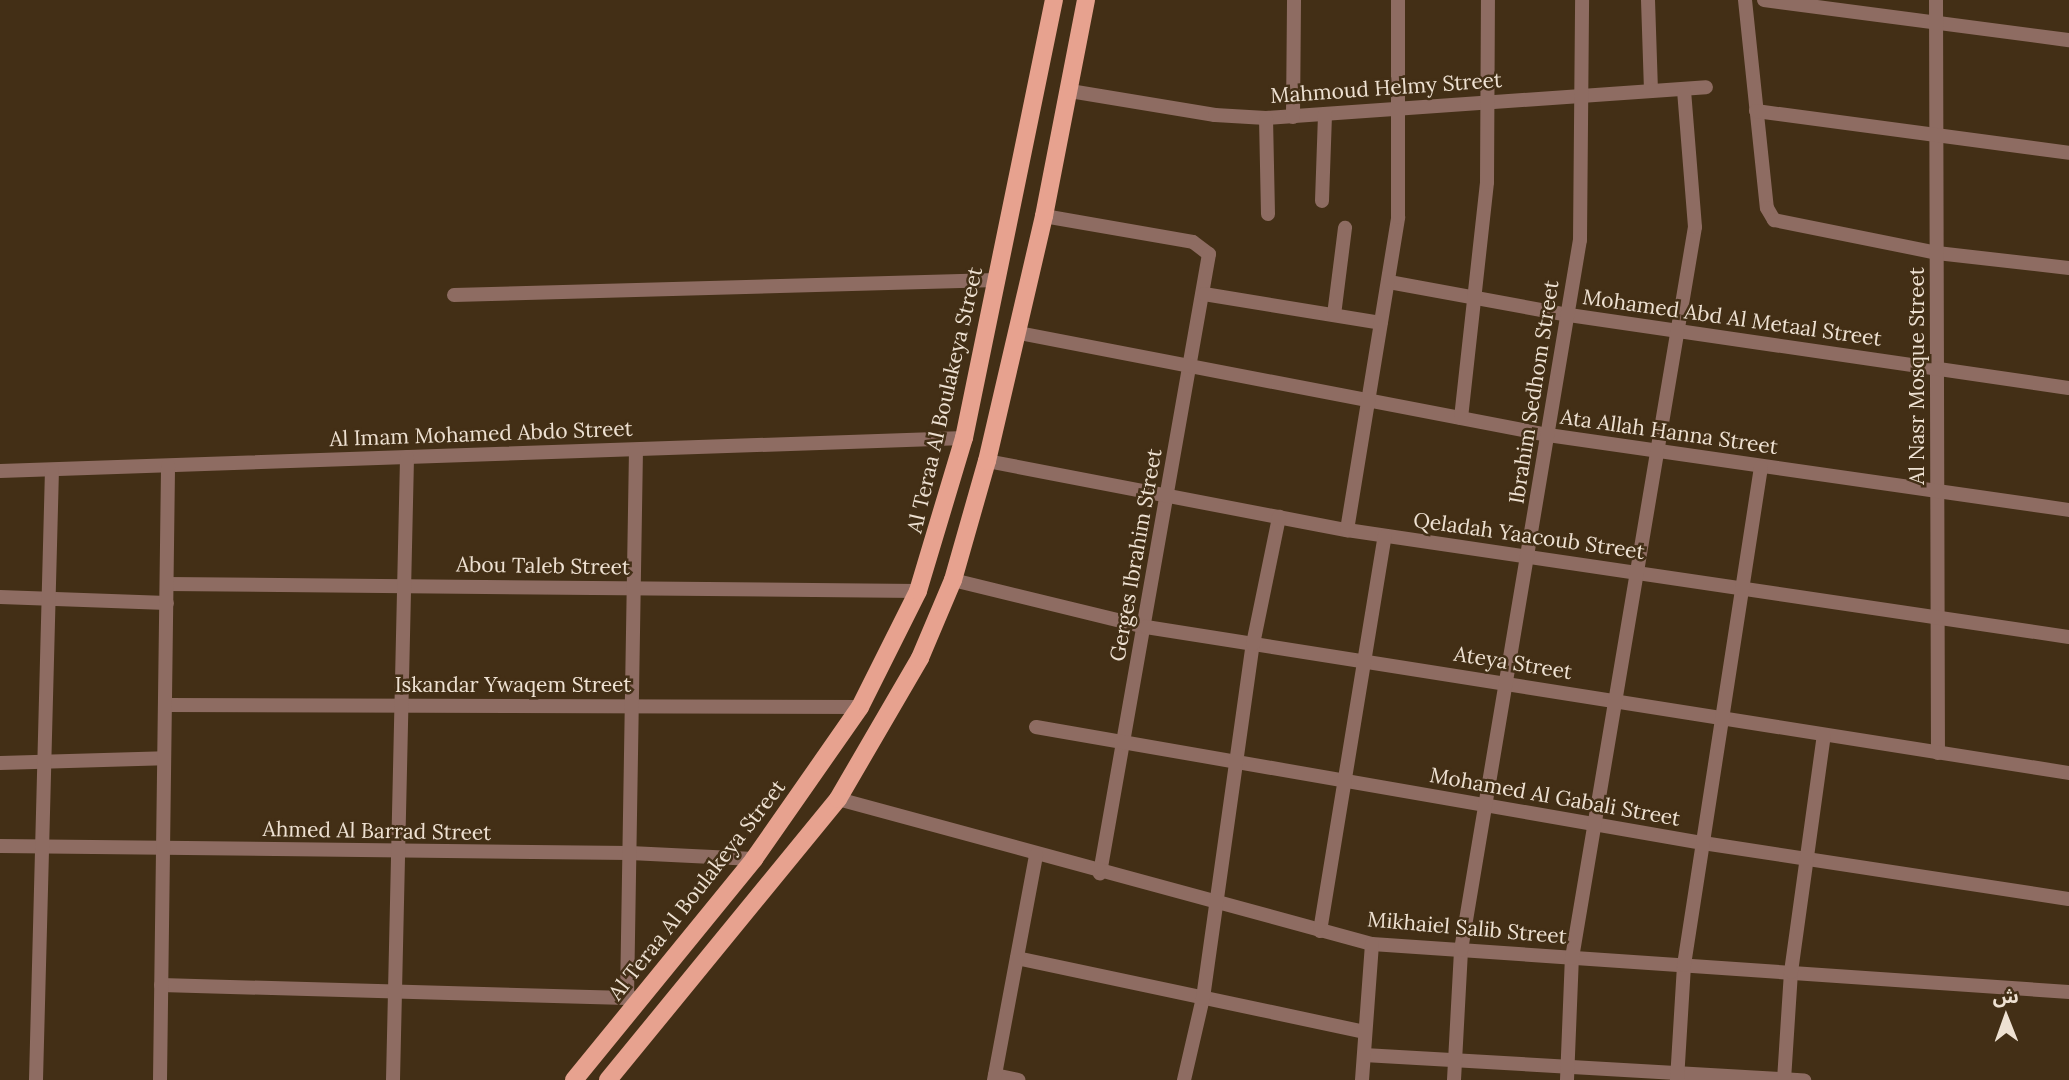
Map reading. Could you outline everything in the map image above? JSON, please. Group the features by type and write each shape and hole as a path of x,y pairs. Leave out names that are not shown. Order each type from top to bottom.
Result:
{"main road":[{"name":"Al Teraa Al Boulakeya Street","path":"574,1080 636,998 661,978 754,859 860,708 918,591 964,438 1054,0"},
{"path":"608,1080 838,799 909,680 953,580 987,461 1019,333 1070,91 1086,0"},
{"path":"1051,19 1082,24"},
{"path":"661,978 680,994"}],"street":[{"path":"1293,117 1294,0"},
{"path":"1347,530 1390,282 1399,195 1398,0"},
{"path":"1461,418 1477,300 1489,102 1488,0"},
{"name":"Ibrahim Sedhom Street","path":"1454,1080 1461,950 1580,240 1584,96 1582,0"},
{"path":"1648,0 1651,91"},
{"path":"1745,0 1766,208 1774,220 1937,253 2069,268"},
{"path":"1764,0 1936,26 2069,40"},
{"name":"Al Nasr Mosque Street","path":"1936,0 1938,752"},
{"name":"Mahmoud Helmy Street","path":"1070,91 1215,115 1266,118 1706,87"},
{"path":"1567,1074 1572,958 1674,331 1695,227 1684,89"},
{"path":"1756,111 2069,153"},
{"path":"1322,201 1325,114"},
{"path":"1266,118 1268,214"},
{"name":"Gerges Ibrahim Street","path":"1044,216 1203,245 1209,254 1146,627 1100,873"},
{"path":"1334,315 1345,228"},
{"path":"454,295 998,280"},
{"name":"Mohamed Abd Al Metaal Street","path":"1390,282 1569,315 2069,387"},
{"path":"1204,293 1381,323"},
{"name":"Ata Allah Hanna Street","path":"1019,333 1548,435 2069,510"},
{"name":"Al Imam Mohamed Abdo Street","path":"0,471 964,438"},
{"path":"161,985 636,998 630,853 636,450"},
{"path":"393,1080 407,457"},
{"name":"Qeladah Yaacoub Street","path":"987,461 1347,530 2069,636"},
{"path":"160,1080 168,466"},
{"path":"1677,1076 1684,965 1761,467"},
{"path":"36,1080 52,470"},
{"path":"1184,1080 1203,998 1253,644 1279,517"},
{"path":"1320,931 1385,536"},
{"name":"Ateya Street","path":"953,580 1146,627 2069,773"},
{"name":"Abou Taleb Street","path":"167,584 918,591"},
{"path":"0,597 167,603"},
{"name":"Iskandar Ywaqem Street","path":"165,705 860,708"},
{"name":"Mohamed Al Gabali Street","path":"1036,727 1594,825 2069,899"},
{"path":"1784,1079 1791,972 1824,735"},
{"path":"0,763 164,758"},
{"name":"Mikhaiel Salib Street","path":"838,799 1100,873 1372,944 2069,992"},
{"name":"Ahmed Al Barrad Street","path":"0,846 398,854 630,853 754,859"},
{"path":"1018,1080 994,1078 1036,855"},
{"path":"1362,1080 1372,944"},
{"path":"1017,958 1364,1032"},
{"path":"1364,1055 1455,1060 1567,1074 1804,1080"}]}
